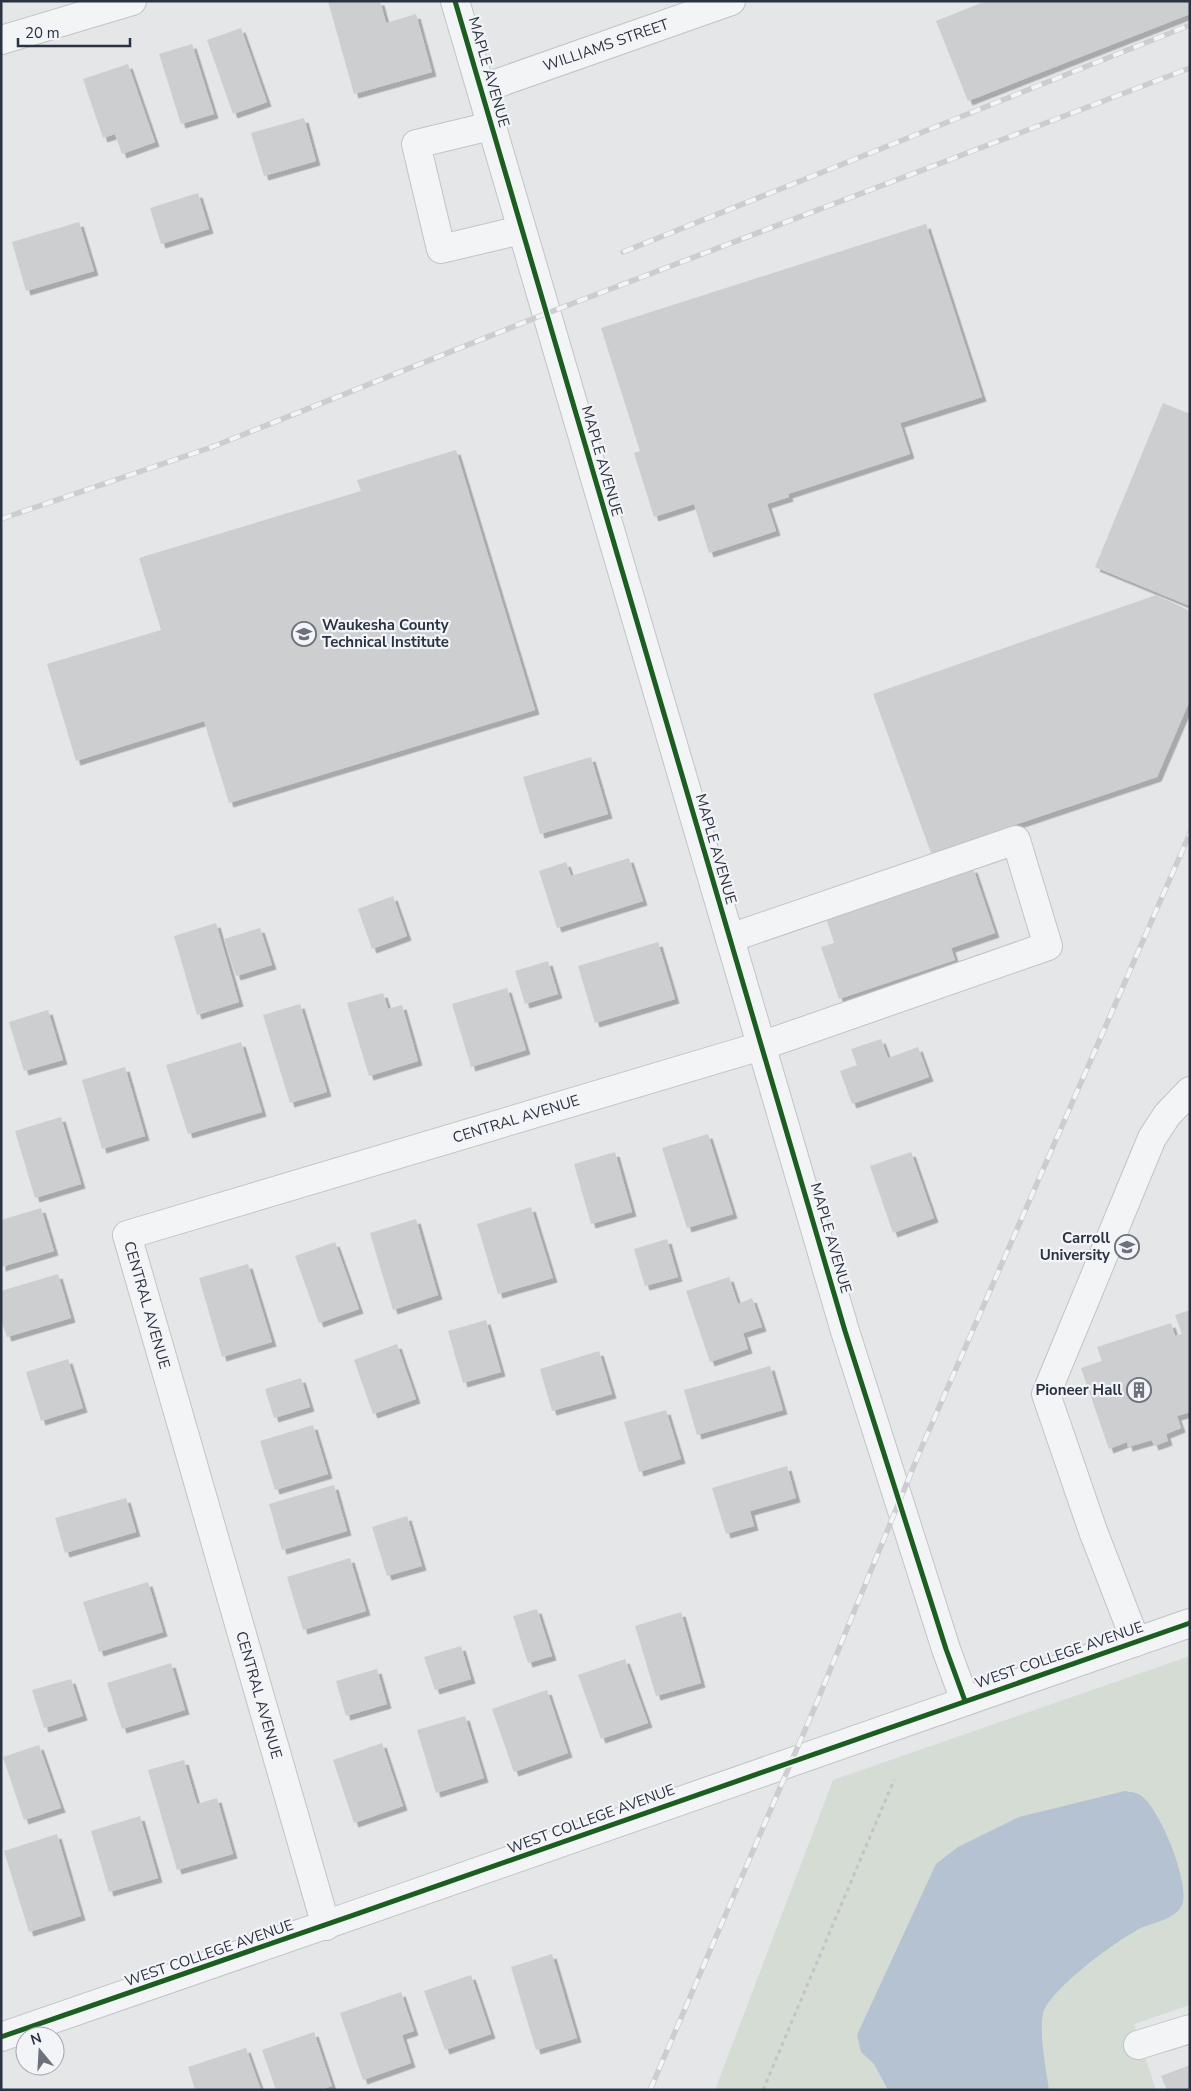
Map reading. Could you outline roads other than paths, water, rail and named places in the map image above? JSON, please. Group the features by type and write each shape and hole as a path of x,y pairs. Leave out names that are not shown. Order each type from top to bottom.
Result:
{"street":[{"path":"1,40 132,1"},
{"name":"MAPLE AVENUE","path":"455,1 845,1331 946,1649 965,1701"},
{"name":"WILLIAMS STREET","path":"481,89 731,1"},
{"path":"491,126 416,144 441,249 521,230"},
{"path":"730,938 1016,840 1048,946 761,1046"},
{"name":"CENTRAL AVENUE","path":"326,1926 127,1234 761,1046"},
{"path":"1136,1642 1093,1531 1046,1394 1152,1138 1167,1115 1190,1091"},
{"name":"WEST COLLEGE AVENUE","path":"1,2037 326,1926 1190,1623"},
{"path":"1138,2045 1190,2028"}],"water":[{"path":"1125,1791 1138,1794 1148,1802 1164,1829 1172,1846 1182,1880 1184,1895 1182,1905 1170,1917 1143,1927 1119,1941 1071,1979 1048,2004 1043,2014 1042,2032 1049,2090 888,2090 874,2064 861,2052 857,2035 936,1864 958,1847 1019,1817"}],"railway":[{"path":"623,252 1190,25"},
{"path":"1,519 212,447 545,314 1190,68"},
{"path":"650,2090 817,1702 920,1451 1190,833"}],"place":[{"name":"Waukesha County Technical Institute","path":"304,634"},
{"name":"Carroll University","path":"1127,1247"},
{"name":"Pioneer Hall","path":"1139,1390"}]}
